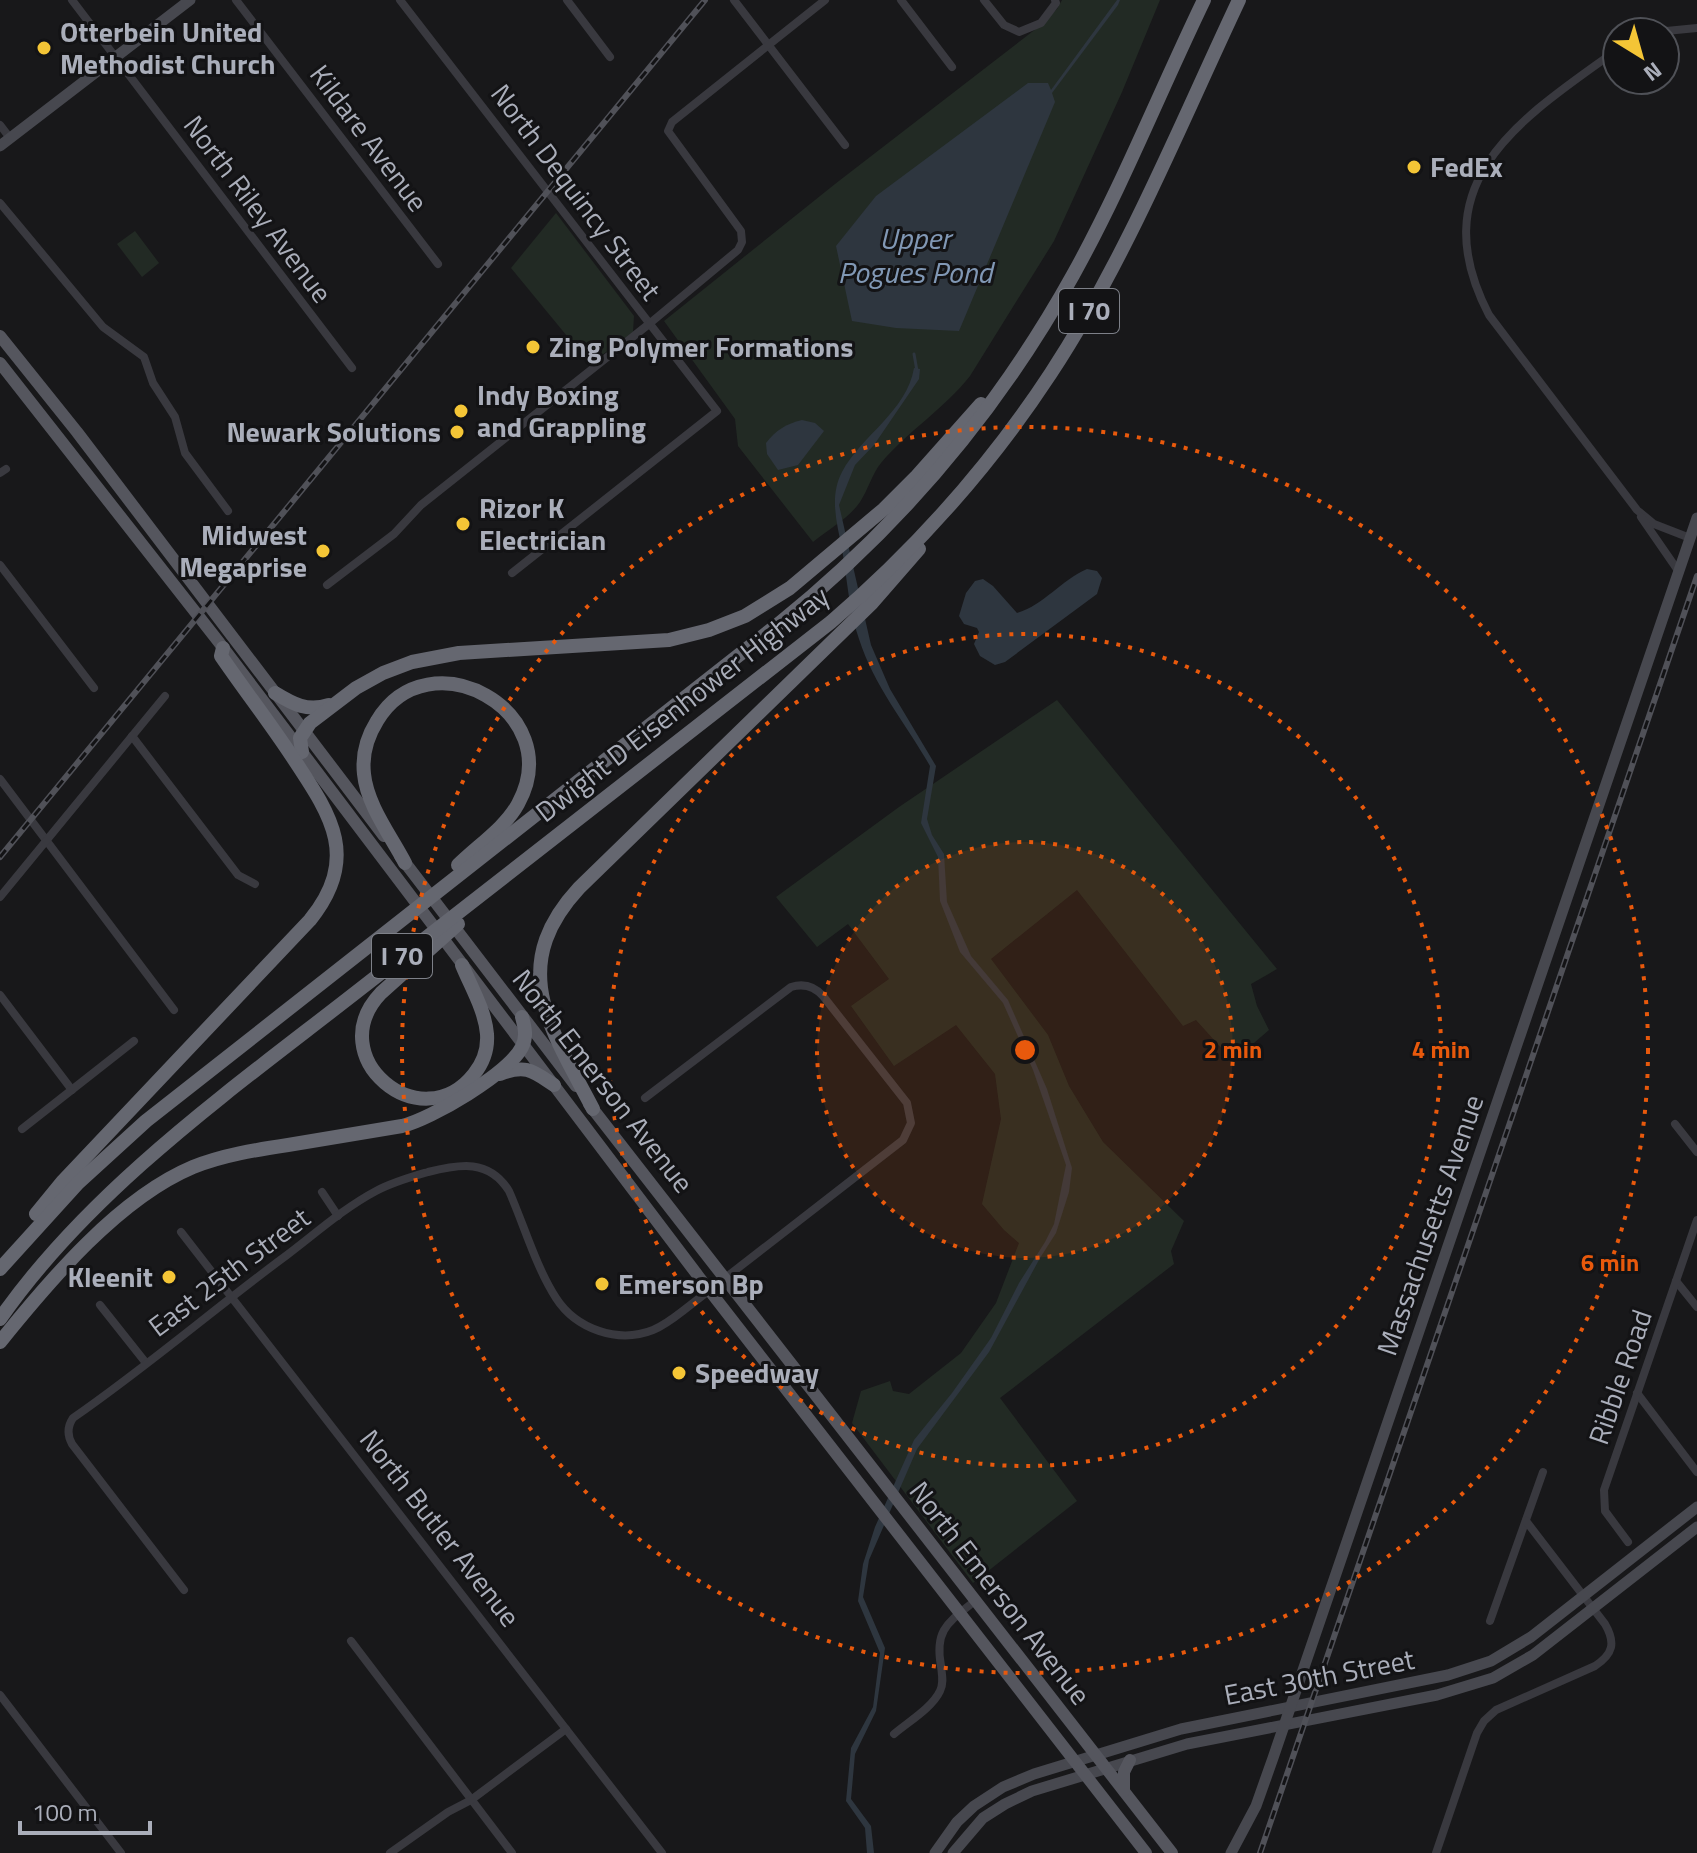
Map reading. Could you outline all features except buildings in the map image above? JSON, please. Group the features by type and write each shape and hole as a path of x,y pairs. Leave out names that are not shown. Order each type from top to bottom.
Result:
{"highway":[{"name":"Dwight D Eisenhower Highway","path":"0,1267 60,1201 134,1131 824,587 869,545 966,438 1035,339 1090,241 1204,0"},
{"name":"I 70","path":"878,588 905,567 1037,394 1089,310 1239,0"},
{"path":"302,752 299,741 303,731 337,702 383,673 436,657 637,644 699,634 754,612 820,565 865,526 931,460 1035,339"},
{"name":"Dwight D Eisenhower Highway","path":"0,1319 81,1223 185,1126 878,588"},
{"path":"593,1109 553,1034 543,1008 540,983 543,957 556,918 579,888 833,641 878,588"},
{"path":"0,1267 63,1181 304,926 329,891 335,870 336,848 327,811 278,735 221,656 220,644"},
{"path":"389,929 506,820 525,789 529,760 523,736 508,711 485,693 451,684 419,688 389,706 372,729 364,757 366,784 410,869"},
{"path":"275,693 304,708 318,708 337,702"},
{"path":"462,965 486,1027 487,1045 481,1063 464,1084 444,1095 421,1098 395,1091 374,1074 364,1052 362,1032 369,1008 381,993 541,848"},
{"path":"0,1342 75,1257 124,1210 168,1179 236,1154 408,1125 446,1108 515,1056 523,1045 525,1035 522,1017"},
{"path":"489,1078 522,1068 554,1085"}],"main road":[{"path":"5,142 190,0"},
{"name":"North Emerson Avenue","path":"0,336 593,1109 871,1498 1146,1853"},
{"name":"North Emerson Avenue","path":"0,363 181,593 554,1085 880,1477 1172,1853"},
{"name":"Massachusetts Avenue","path":"1231,1853 1256,1806 1273,1758 1697,518"},
{"name":"East 30th Street","path":"953,1853 975,1826 1005,1804 1032,1791 1084,1774 1187,1744 1465,1688 1493,1678 1533,1655 1588,1602 1697,1507"},
{"name":"East 30th Street","path":"935,1853 957,1822 992,1793 1021,1778 1181,1729 1448,1675 1491,1661 1588,1602 1697,1527"},
{"path":"1124,1791 1124,1772 1130,1760"}],"street":[{"name":"North Riley Avenue","path":"72,0 352,368"},
{"name":"Kildare Avenue","path":"236,0 438,264"},
{"name":"North Dequincy Street","path":"400,0 717,411 512,573"},
{"path":"567,0 610,57"},
{"path":"734,0 845,145"},
{"path":"327,585 394,534 421,505 729,258 742,242 741,231 668,131 672,122 825,0"},
{"path":"901,0 952,67"},
{"path":"984,0 1004,25 1019,32 1041,23 1056,3 1055,0"},
{"path":"1601,62 1524,120 1490,155 1474,185 1466,233 1469,265 1477,292 1489,315 1637,510 1679,572"},
{"path":"0,125 5,142"},
{"path":"0,203 100,324 144,357 153,383 175,417 185,453 228,511"},
{"path":"1637,510 1654,524 1690,538"},
{"path":"0,565 94,688"},
{"path":"0,897 165,696"},
{"path":"132,736 238,875 255,884"},
{"path":"0,779 174,1010"},
{"path":"645,1098 791,987 808,986 823,996 907,1103 911,1123 903,1140 717,1284"},
{"path":"0,995 72,1090"},
{"path":"22,1129 134,1041"},
{"path":"1675,1124 1697,1152"},
{"name":"East 25th Street","path":"184,1590 72,1444 68,1435 73,1418 338,1216 375,1192 458,1164 479,1166 492,1172 507,1187 553,1294 572,1316 588,1327 611,1334 644,1333 666,1323 717,1284"},
{"path":"322,1192 338,1216"},
{"name":"Ribble Road","path":"1628,1542 1606,1514 1603,1499 1697,1220"},
{"name":"North Butler Avenue","path":"181,1232 662,1853"},
{"path":"1676,1281 1697,1307"},
{"path":"100,1305 146,1363"},
{"path":"1637,1393 1697,1472"},
{"path":"1490,1621 1543,1472"},
{"path":"1436,1853 1477,1733 1484,1721 1496,1710 1595,1666 1610,1653 1613,1646 1611,1636 1588,1602 1526,1521"},
{"path":"894,1734 939,1694 943,1680 940,1636 947,1624 976,1600"},
{"path":"351,1641 512,1853"},
{"path":"0,1695 121,1853"},
{"path":"390,1853 448,1812 471,1800 566,1729"}],"shaded area":[{"path":"1062,0 1160,0 1054,241 970,376 881,463 856,508 813,542 738,446 735,419 664,321 1037,28"},
{"path":"556,213 634,316 633,332 590,364 511,268"},
{"path":"135,231 159,263 142,277 117,244"},
{"path":"1057,700 1277,969 1251,984 1257,1006 1269,1030 1233,1061 1196,1020 1183,1026 1077,890 991,959 1048,1035 1069,1086 1103,1142 1184,1221 1171,1251 1174,1264 1000,1398 1077,1501 973,1583 852,1423 861,1391 890,1381 893,1391 909,1394 961,1353 996,1303 1019,1243 982,1204 1001,1119 995,1074 956,1025 894,1066 851,1006 889,979 848,924 817,947 776,897 899,807"}],"water":[{"name":"Upper Pogues Pond","path":"1120,0 1118,5 1052,93 1055,102 959,331 896,328 852,321 836,246 876,196 1028,83 1048,83 1051,90"},
{"path":"914,368 920,369 919,379 874,445 855,465 839,505 871,645 890,689 936,766 927,819 932,835 944,854 947,902 971,956 1008,1000 1047,1089 1072,1168 1069,1192 1056,1233 989,1352 917,1449 869,1560 863,1597 885,1648 876,1711 855,1754 851,1799 871,1826 874,1853 867,1853 865,1828 846,1801 851,1748 873,1707 880,1653 858,1601 863,1564 875,1527 914,1440 991,1338 1019,1283 1045,1242 1054,1224 1066,1165 1033,1070 1003,1003 960,952 940,901 938,857 921,823 930,766 873,673 859,639 851,606 835,510 838,481 850,459 902,397"},
{"path":"802,420 815,423 824,431 798,465 778,470 767,454 766,443 782,428"},
{"path":"1087,569 1097,571 1102,578 1097,594 1005,662 995,665 980,656 974,644 979,632 977,628 964,624 959,616 966,593 975,581 983,579 993,586 1017,613 1036,604"}],"waterway":[{"path":"914,354 917,371"}],"railway":[{"path":"0,857 705,0"},
{"path":"1260,1853 1697,576"}],"place":[{"name":"Otterbein United Methodist Church","path":"44,48"},
{"name":"FedEx","path":"1414,167"},
{"name":"Zing Polymer Formations","path":"533,347"},
{"name":"Indy Boxing and Grappling","path":"461,411"},
{"name":"Newark Solutions","path":"457,432"},
{"name":"Rizor K Electrician","path":"463,524"},
{"name":"Midwest Megaprise","path":"323,551"},
{"name":"Kleenit","path":"169,1277"},
{"name":"Emerson Bp","path":"602,1284"},
{"name":"Speedway","path":"679,1373"}]}
